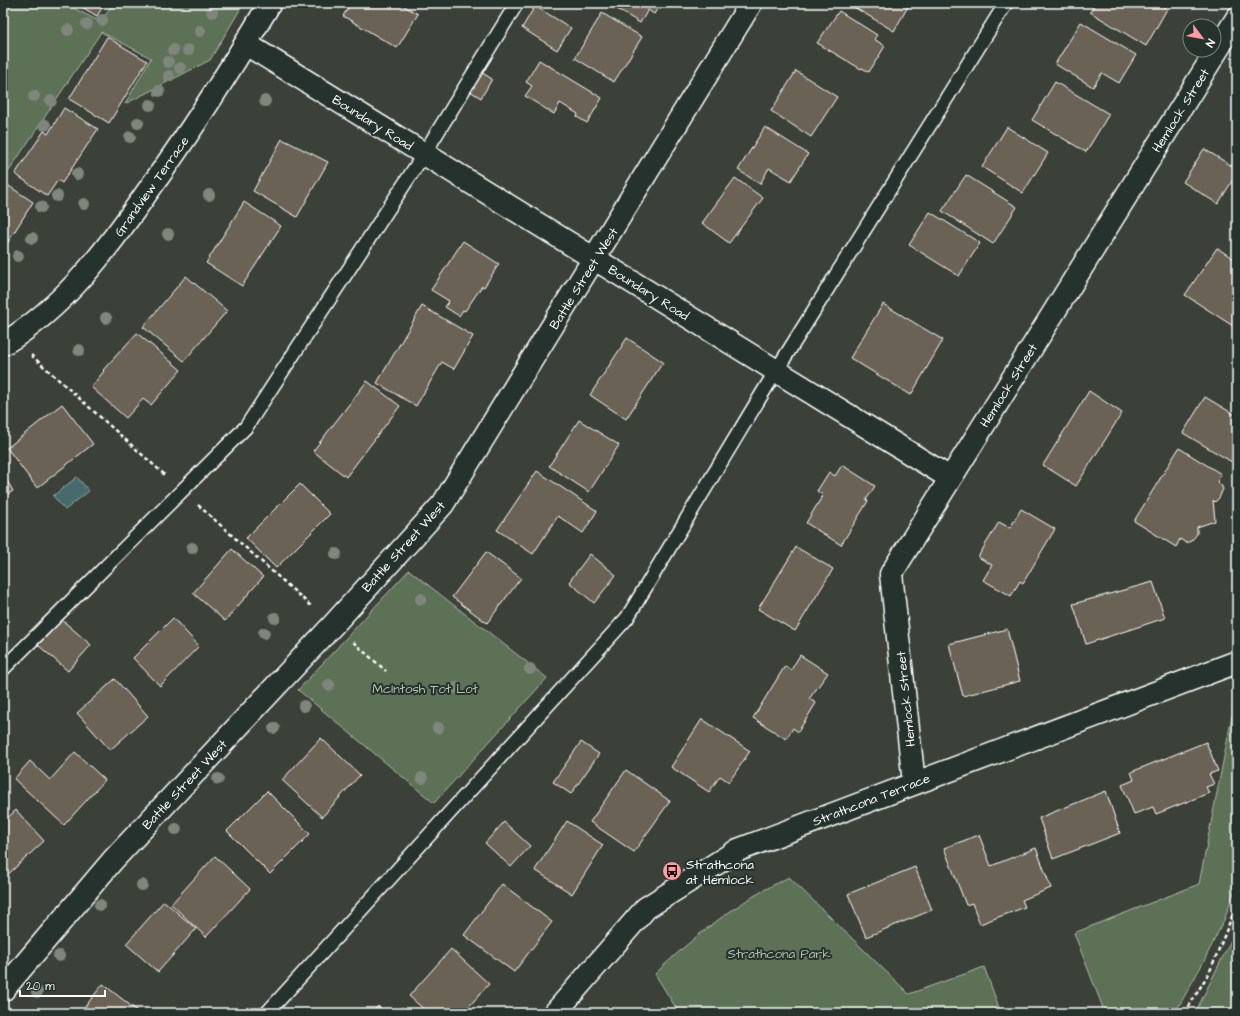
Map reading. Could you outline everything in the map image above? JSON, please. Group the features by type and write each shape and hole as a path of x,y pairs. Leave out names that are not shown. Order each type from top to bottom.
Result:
{"street":[{"name":"Grandview Terrace","path":"7,341 48,310 80,280 111,243 170,161 246,44 270,3"},
{"name":"Battle Street West","path":"3,990 113,860 333,625 443,504 751,3"},
{"name":"Hemlock Street","path":"914,783 891,574 1237,18"},
{"name":"Boundary Road","path":"246,44 950,478"},
{"name":"Strathcona Terrace","path":"555,1013 646,908 738,850 1237,662"}],"lane":[{"path":"3,669 246,427 424,154 517,3"},
{"path":"267,1013 627,618 776,371 1006,3"}],"path":[{"path":"7,341 182,491 311,606"},
{"path":"351,640 386,671"},
{"path":"1185,1013 1210,971 1237,904"}],"green space":[{"path":"3,3 63,3 101,22 113,3 244,3 210,60 125,104 151,58 101,32 7,174 3,171"},
{"name":"McIntosh Tot Lot","path":"409,570 547,678 434,803 298,690"},
{"path":"1237,705 1237,884 1224,920 1204,961 1175,1013 1105,1013 1074,933 1199,884 1234,706"},
{"name":"Strathcona Park","path":"789,877 909,994 984,967 1001,1013 679,1013 655,974 702,932 718,920 771,886"},
{"path":"1237,928 1237,1013 1195,1013"}],"water":[{"path":"77,477 89,491 65,510 53,496"}],"building":[{"path":"75,3 105,3 97,16"},
{"path":"351,3 399,3 418,14 397,48 343,16"},
{"path":"607,3 661,3 654,14 648,10 640,23"},
{"path":"847,3 910,3 894,31"},
{"path":"1096,3 1157,3 1167,9 1146,46 1090,12"},
{"path":"535,6 571,28 557,50 522,28"},
{"path":"839,11 877,35 874,39 885,46 869,72 862,68 861,69 817,43"},
{"path":"602,13 642,37 614,82 575,58"},
{"path":"1081,22 1136,55 1119,83 1102,73 1093,87 1055,64"},
{"path":"107,37 147,61 109,123 69,99"},
{"path":"539,60 602,98 587,123 577,117 578,114 560,103 554,114 525,96 532,86 526,82"},
{"path":"796,71 837,97 811,137 771,111"},
{"path":"481,72 492,79 481,98 470,91"},
{"path":"1055,82 1109,114 1086,152 1032,120"},
{"path":"64,108 98,129 62,183 58,180 47,196 15,174 44,131 48,134"},
{"path":"765,127 808,154 791,181 769,168 760,184 738,170"},
{"path":"1007,127 1048,153 1023,193 982,167"},
{"path":"282,139 328,162 297,217 253,191"},
{"path":"1204,149 1237,169 1237,173 1218,204 1183,182"},
{"path":"966,175 1017,207 993,244 942,211"},
{"path":"735,178 763,198 729,243 702,223"},
{"path":"3,182 33,202 3,250"},
{"path":"244,202 281,226 242,286 206,263"},
{"path":"930,212 980,243 959,276 909,245"},
{"path":"463,241 499,264 484,287 482,286 465,311 463,310 459,316 445,307 449,301 431,290"},
{"path":"1217,248 1237,261 1237,320 1233,326 1185,295"},
{"path":"186,276 227,311 184,361 143,327"},
{"path":"883,304 943,340 911,395 850,358"},
{"path":"422,306 473,336 454,369 442,362 416,406 377,383"},
{"path":"137,333 181,370 151,405 143,399 126,418 91,387 104,371 103,370"},
{"path":"627,338 663,362 626,419 590,395"},
{"path":"367,381 400,406 346,477 313,451"},
{"path":"1089,391 1122,413 1076,486 1043,465"},
{"path":"1205,397 1237,416 1237,465 1183,433"},
{"path":"62,404 93,444 37,488 7,448"},
{"path":"579,420 619,445 589,492 549,466"},
{"path":"1179,448 1221,474 1217,482 1223,489 1219,498 1215,502 1213,500 1215,521 1197,527 1197,534 1191,541 1186,543 1180,539 1176,547 1134,521"},
{"path":"842,465 875,486 866,500 868,501 841,545 806,523 823,495 817,491 829,472 835,476"},
{"path":"537,471 597,511 583,533 558,516 533,554 497,530"},
{"path":"3,474 13,491 3,497"},
{"path":"300,484 330,514 276,568 246,538"},
{"path":"1021,509 1055,529 1023,583 1020,581 1011,596 983,580 992,565 978,557 999,522 1010,528"},
{"path":"796,547 833,569 795,631 758,609"},
{"path":"232,549 263,577 225,621 193,593"},
{"path":"486,552 521,578 487,623 452,597"},
{"path":"590,554 616,575 594,603 569,582"},
{"path":"1153,582 1165,618 1086,644 1073,604"},
{"path":"173,618 199,646 160,686 133,658"},
{"path":"61,619 91,645 68,671 38,645"},
{"path":"1007,629 1020,681 963,696 949,644"},
{"path":"800,655 828,673 809,699 816,703 798,732 793,728 786,739 753,718 785,666 791,670"},
{"path":"115,679 148,716 110,750 77,713"},
{"path":"702,719 750,751 729,782 720,776 709,792 671,767"},
{"path":"321,738 360,775 322,817 282,780"},
{"path":"581,742 599,754 571,794 553,782"},
{"path":"1206,742 1218,771 1209,774 1214,784 1206,787 1209,793 1156,814 1153,807 1134,814 1122,785 1134,780 1131,772"},
{"path":"75,752 105,780 64,825 14,779 30,761 50,780"},
{"path":"626,770 670,801 634,852 590,822"},
{"path":"267,791 310,834 270,874 227,831"},
{"path":"1106,791 1120,833 1053,859 1039,818"},
{"path":"16,810 44,841 3,879 3,822"},
{"path":"567,821 603,845 572,894 535,870"},
{"path":"504,822 530,846 511,867 485,843"},
{"path":"979,835 991,866 1036,848 1051,888 1022,900 1025,907 980,924 972,903 966,905 944,848"},
{"path":"215,856 250,889 206,937 171,904"},
{"path":"915,867 932,910 866,937 848,894"},
{"path":"502,884 552,922 514,972 464,935"},
{"path":"164,901 196,929 158,972 126,944"},
{"path":"451,949 489,984 463,1013 428,1013 409,996"},
{"path":"103,984 140,1013 80,1013"},
{"path":"378,1006 385,1013 372,1013"},
{"path":"402,1007 409,1013 397,1013"}],"place":[{"name":"Strathcona at Hemlock","path":"672,871"}]}
